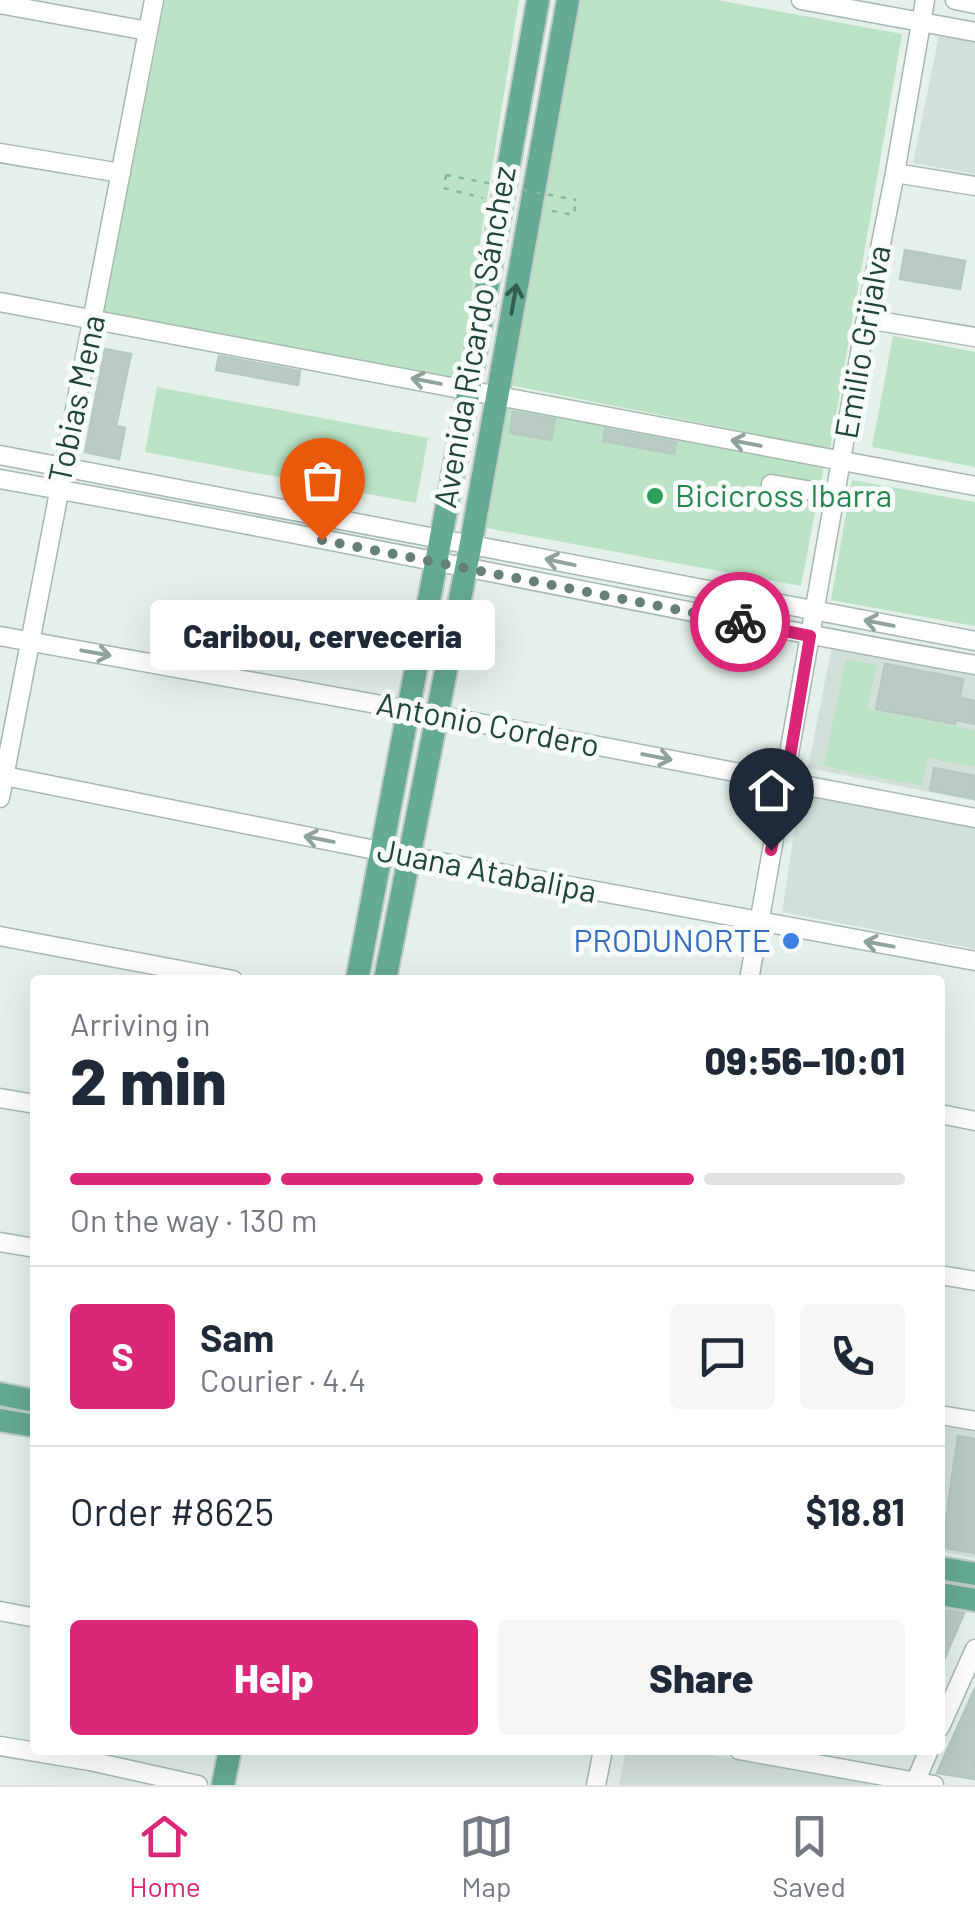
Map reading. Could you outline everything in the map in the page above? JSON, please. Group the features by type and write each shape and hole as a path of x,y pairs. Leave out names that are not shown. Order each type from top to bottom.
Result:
{"main road":[{"name":"Avenida Ricardo Sánchez","path":"358,975 538,0"},
{"name":"Avenida Ricardo Sánchez","path":"386,975 471,543 568,0"},
{"path":"0,1394 30,1400"},
{"path":"0,1420 30,1425"},
{"path":"945,1569 975,1574"},
{"path":"945,1595 975,1600"},
{"path":"223,1785 229,1755"}],"street":[{"name":"Tobias Mena","path":"0,798 154,0"},
{"path":"801,0 975,32"},
{"name":"Emilio Grijalva","path":"750,975 925,0"},
{"path":"955,0 975,4"},
{"path":"0,4 148,30"},
{"path":"0,153 121,172"},
{"path":"895,173 975,186"},
{"path":"0,302 975,486"},
{"path":"866,319 975,337"},
{"path":"0,455 438,550 466,567 975,665"},
{"path":"0,479 438,550 471,543 975,642"},
{"path":"771,484 836,495"},
{"name":"Antonio Cordero","path":"0,636 975,818"},
{"name":"Juana Atabalipa","path":"2,775 380,851 975,960"},
{"path":"0,936 207,975"},
{"path":"0,1098 30,1103"},
{"path":"945,1115 975,1121"},
{"path":"0,1242 30,1247"},
{"path":"945,1276 975,1281"},
{"path":"945,1416 975,1421"},
{"path":"0,1611 30,1617"},
{"path":"945,1715 975,1650"},
{"path":"0,1746 30,1749"},
{"path":"91,1755 120,1777 198,1785"},
{"path":"596,1785 602,1755"},
{"path":"766,1755 921,1784 929,1755"}],"path":[{"path":"502,202 444,188 446,175 576,200 574,215 530,206"}],"shaded area":[{"path":"939,35 975,42 975,174 913,163"},
{"path":"832,646 975,674 975,801 808,768"},
{"path":"800,794 975,828 975,949 782,912"},
{"path":"945,1427 975,1432 975,1558 945,1552"},
{"path":"625,1755 713,1755 878,1785 619,1785"}],"green space":[{"path":"165,0 519,0 458,379 104,312"},
{"path":"580,0 717,0 902,34 830,449 510,385"},
{"path":"893,336 975,352 975,467 872,447"},
{"path":"157,387 428,438 416,503 145,452"},
{"name":"Bicicross Ibarra","path":"508,406 824,465 801,586 486,528"},
{"path":"852,480 975,502 975,626 831,600"},
{"path":"846,659 877,665 867,709 975,730 975,767 928,758 922,786 824,766"}],"building":[{"path":"905,250 965,261 960,289 900,279"},
{"path":"105,349 131,354 116,426 125,428 119,459 85,452"},
{"path":"219,356 300,371 298,385 216,370"},
{"path":"513,412 555,419 551,440 510,433"},
{"path":"605,429 676,442 674,454 603,441"},
{"path":"885,664 963,679 960,698 975,701 975,724 876,709"},
{"path":"934,768 975,776 975,799 930,790"},
{"path":"958,1436 975,1439 975,1553 945,1548"},
{"path":"945,1610 964,1613 945,1657"},
{"path":"975,1688 975,1779 937,1773"}],"way so far":[{"path":"322,540 740,622"}],"place":[{"name":"Bicicross Ibarra","path":"655,496"},
{"name":"Caribou, cerveceria","path":"322,540"},
{"name":"PRODUNORTE","path":"791,941"}],"route":[{"path":"740,622 810,636 771,850"}]}
